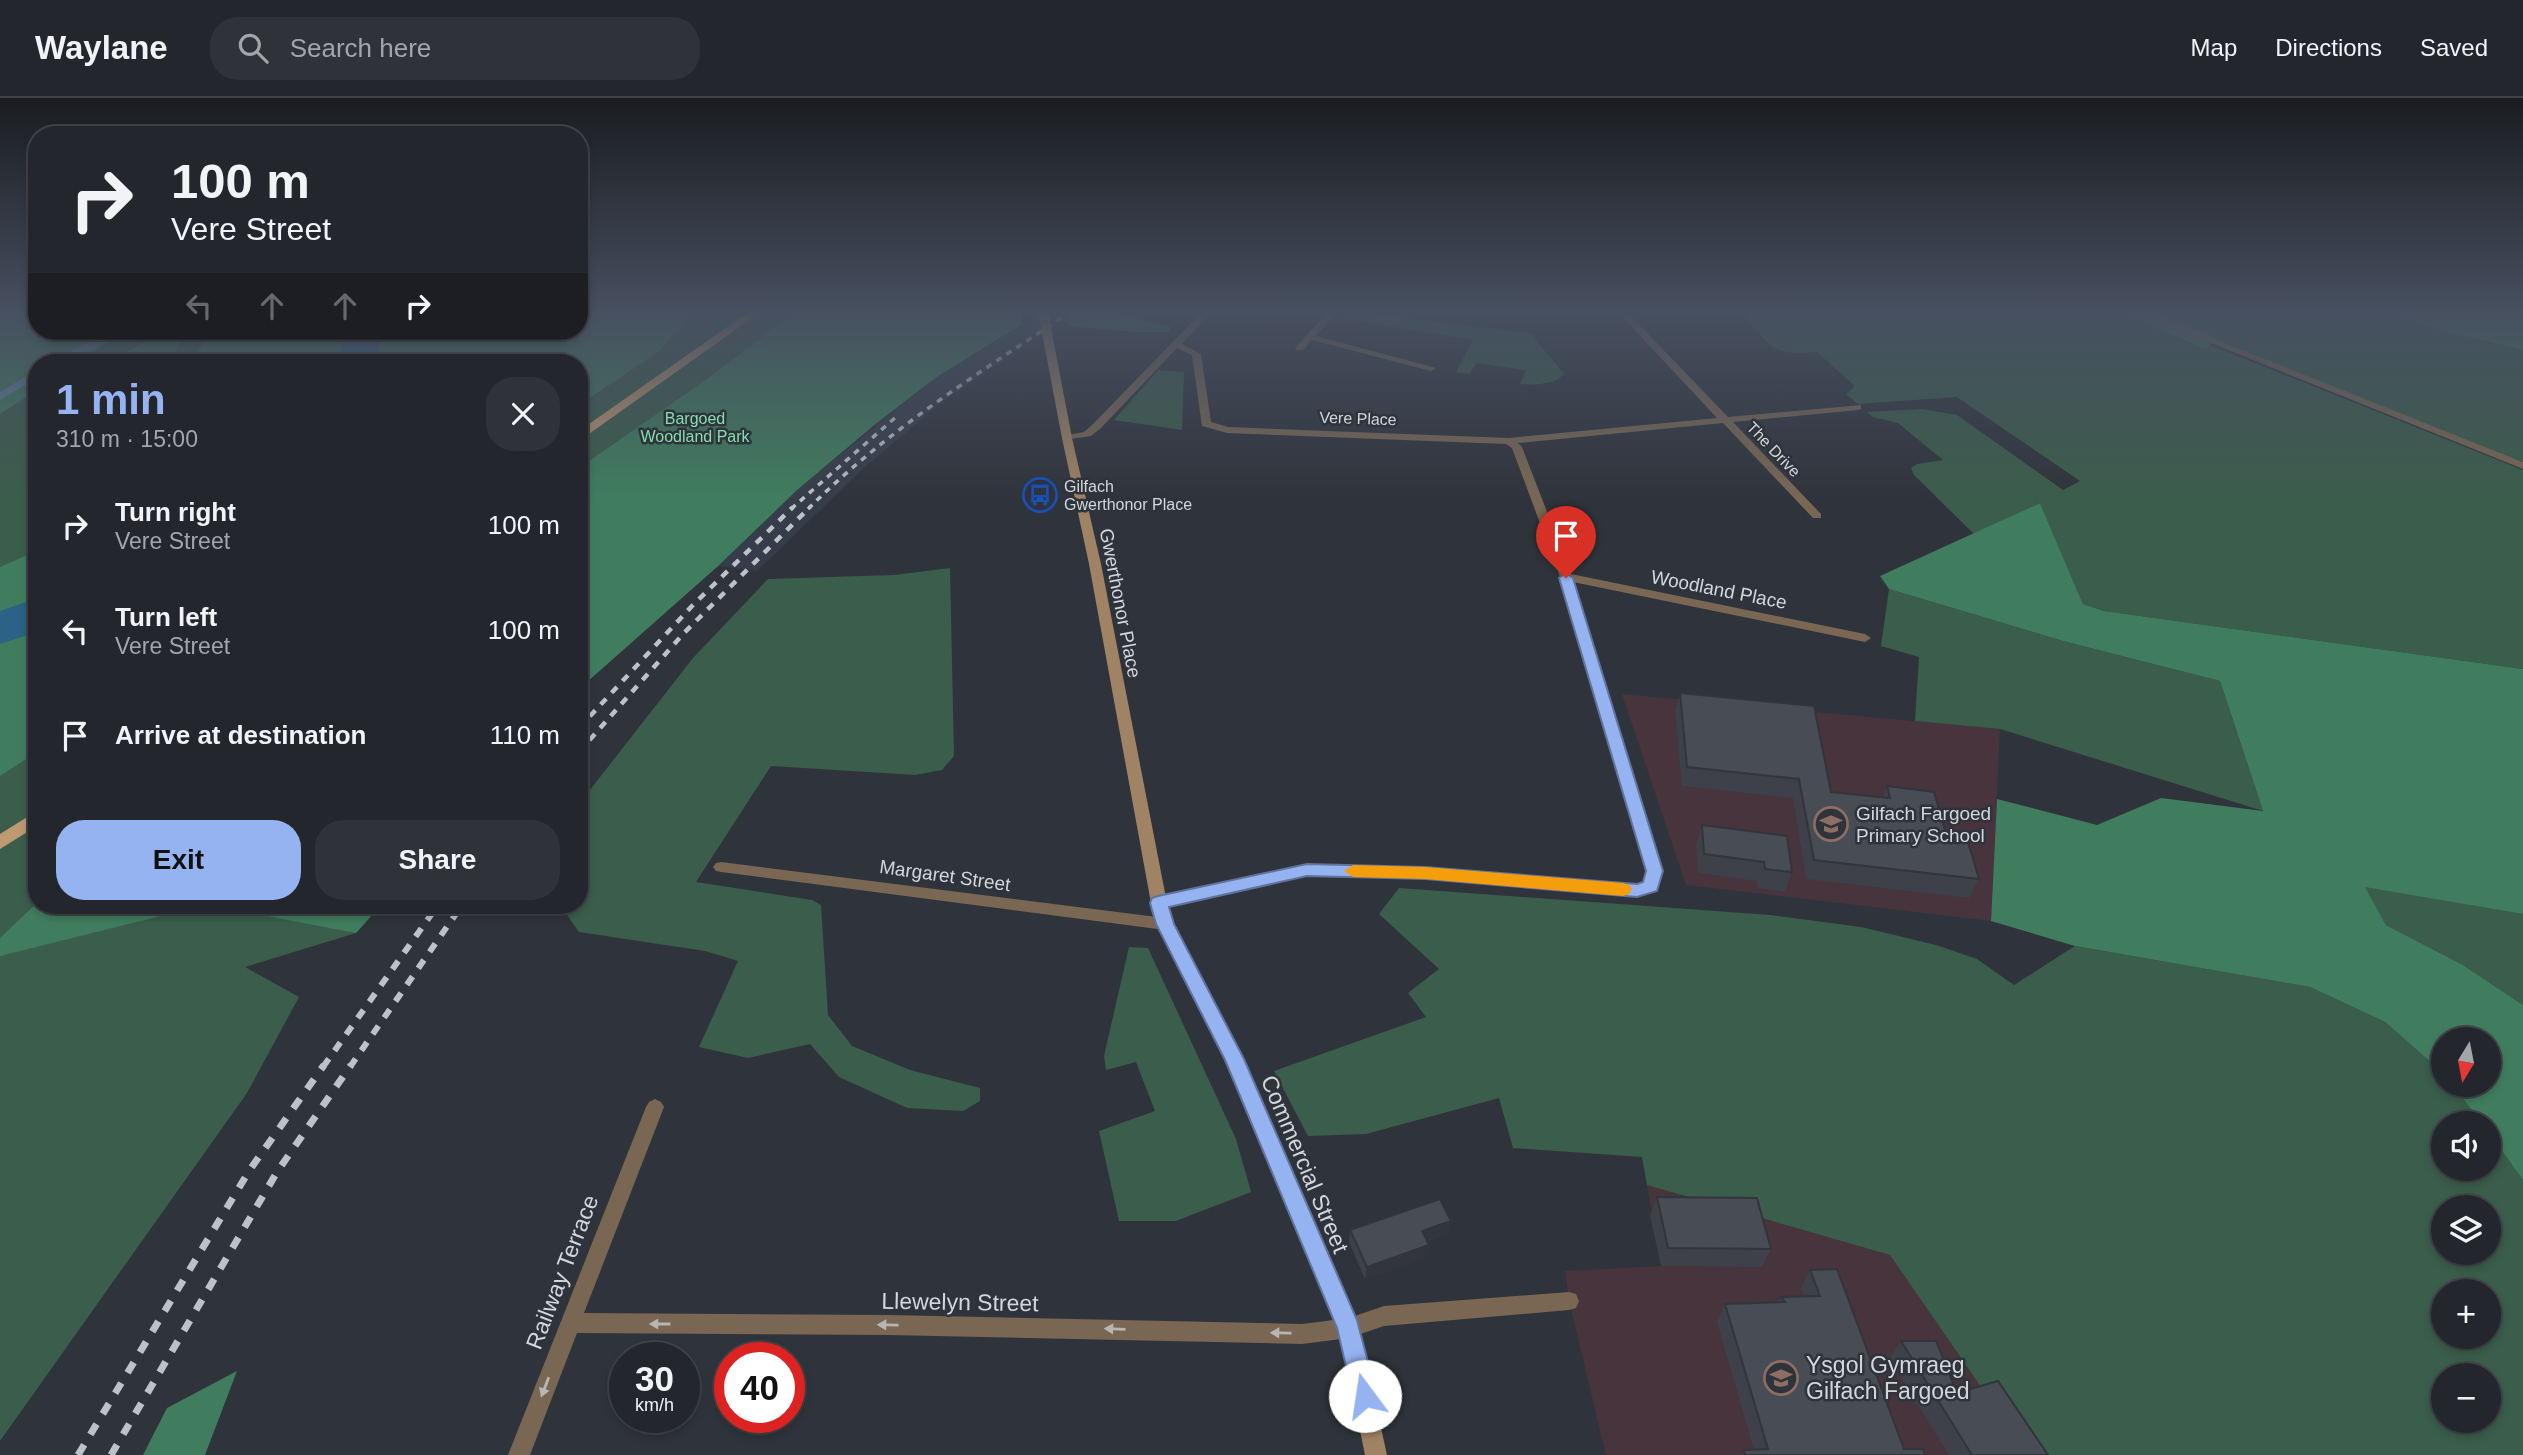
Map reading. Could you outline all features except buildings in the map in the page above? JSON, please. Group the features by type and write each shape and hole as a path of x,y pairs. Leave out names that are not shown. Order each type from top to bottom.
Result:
{"main road":[{"path":"588,431 668,374"},
{"path":"0,843 28,823"}],"street":[{"name":"Gwerthonor Place","path":"1055,374 1096,564 1158,903"},
{"path":"1067,438 1087,434 1097,426 1146,374"},
{"name":"Vere Place","path":"1199,374 1206,424 1227,430 1509,441 1723,418 1858,407"},
{"name":"The Drive","path":"1681,374 1817,516"},
{"path":"2294,374 2523,466"},
{"path":"1158,903 1307,870 1425,873 1637,891 1651,887 1655,871 1566,578 1517,447 1509,441"},
{"name":"Woodland Place","path":"1566,578 1865,638"},
{"name":"Margaret Street","path":"720,867 1165,924"},
{"name":"Commercial Street","path":"1158,903 1165,924 1235,1059 1349,1328 1376,1455"},
{"name":"Railway Terrace","path":"519,1455 655,1107"},
{"name":"Llewelyn Street","path":"570,1323 929,1326 1302,1334 1349,1328 1384,1316 1569,1301"}],"shaded area":[{"path":"941,374 984,374 946,399 866,466 757,571 718,566 797,490"},
{"name":"Gilfach Fargoed Primary School","path":"1622,694 2000,729 1991,921 1686,885"},
{"name":"Ysgol Gymraeg Gilfach Fargoed","path":"1647,1185 1890,1255 2028,1455 1606,1455 1569,1301 1565,1271 1661,1266"}],"green space":[{"path":"0,374 28,374 28,914 373,914 356,933 245,967 299,997 247,1093 0,1441"},
{"path":"0,374 28,374 28,396 0,414"},
{"name":"Bargoed Woodland Park","path":"588,374 941,374 873,426 797,490 718,566 588,681"},
{"path":"588,374 625,374 588,399"},
{"name":"Bargoed Woodland Park","path":"713,374 941,374 873,426 797,490 718,566 588,681 588,462"},
{"path":"1154,374 1184,374 1182,430 1114,420"},
{"path":"1524,374 1564,374 1550,382 1520,384"},
{"path":"1842,374 2283,374 2523,470 2523,669 2104,611 2083,604 2040,503 1974,534 1914,475 1911,468 1917,464 1943,460 1898,423 1873,417 1867,412 1922,409 1957,415 2063,490 2080,481 1957,397 1858,404 1846,394 1855,386"},
{"path":"2302,374 2523,374 2523,462"},
{"path":"2040,503 2083,604 2104,611 2523,669 2523,914 2365,887 2386,925 2463,965 2523,1005 2523,1180 2501,1150 2501,1111 2472,1111 2462,1097 2501,1097 2501,1027 2431,1027 2431,1062 2385,1022 2310,987 2075,946 1991,921 1997,799 2097,825 2161,798 2263,811 2220,681 2063,641 1889,589 1880,576"},
{"path":"28,555 28,758 0,776 0,567"},
{"path":"950,568 954,756 942,770 915,775 771,766 696,882 812,900 821,905 828,1015 852,1046 910,1070 980,1088 980,1101 963,1111 907,1108 839,1077 810,1044 748,1058 699,1047 738,961 705,951 579,932 566,914 588,914 588,792 693,658 768,579 894,575"},
{"path":"1889,589 2063,641 2220,681 2263,811 2000,729 1915,721 1919,657 1881,646"},
{"path":"2364,886 2523,914 2523,1005 2463,965 2386,925"},
{"path":"1399,888 1770,915 1861,927 1936,945 1977,959 2014,985 2075,946 2310,987 2385,1022 2431,1062 2431,1097 2462,1097 2472,1111 2431,1111 2431,1181 2501,1181 2501,1150 2523,1180 2523,1455 2028,1455 1890,1255 1647,1185 1642,1157 1513,1148 1499,1098 1366,1134 1308,1136 1274,1071 1426,1017 1408,993 1439,969 1379,914"},
{"path":"28,912 28,914 169,914 0,956 0,938"},
{"path":"256,914 373,914 356,933"},
{"path":"1129,947 1148,948 1236,1139 1251,1192 1176,1221 1119,1221 1099,1131 1155,1111 1136,1062 1106,1070 1104,1056"},
{"path":"237,1371 205,1455 143,1455 167,1408"}],"waterway":[{"path":"0,396 28,379"},
{"path":"0,629 28,617"}],"railway":[{"path":"808,509 870,453 977,374"},
{"path":"791,509 896,417"},
{"path":"588,718 692,606 793,507"},
{"path":"588,742 684,633 808,509"},
{"path":"323,1067 432,914"},
{"path":"350,1067 456,914"},
{"path":"78,1455 249,1171 324,1065"},
{"path":"111,1455 277,1172 351,1065"}],"slow traffic":[{"path":"1353,871 1425,873 1623,889"}],"place":[{"name":"Gilfach Gwerthonor Place","path":"1040,495"},
{"name":"Gilfach Fargoed Primary School","path":"1831,824"},
{"name":"Ysgol Gymraeg Gilfach Fargoed","path":"1781,1378"}],"route":[{"path":"1365,1396 1349,1328 1235,1059 1165,924 1158,903 1307,870 1425,873 1637,891 1651,887 1655,871 1566,578"}]}
